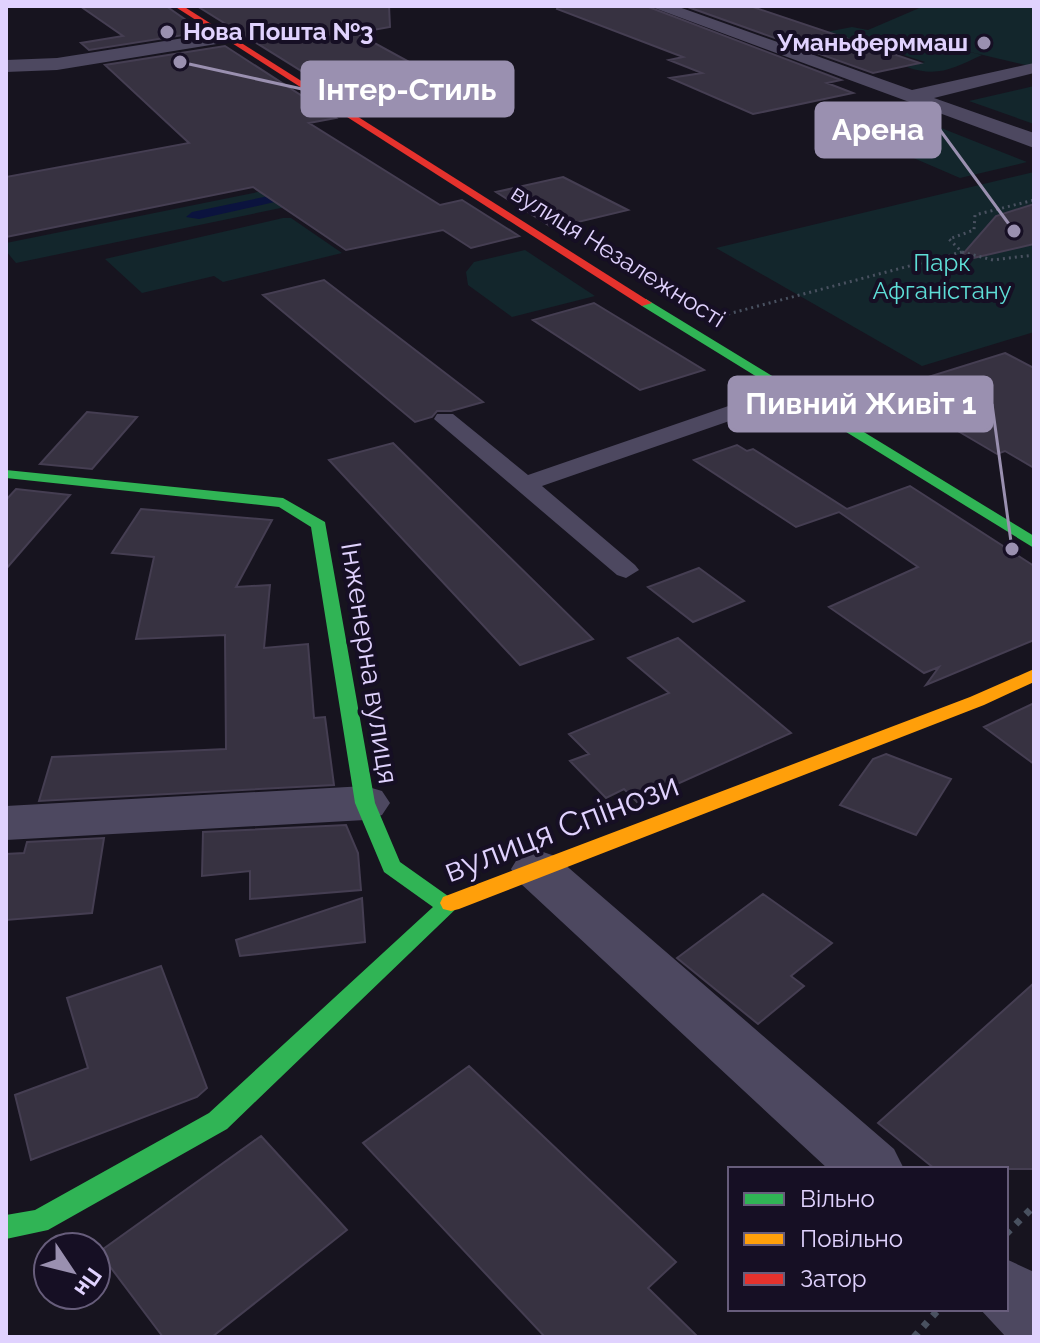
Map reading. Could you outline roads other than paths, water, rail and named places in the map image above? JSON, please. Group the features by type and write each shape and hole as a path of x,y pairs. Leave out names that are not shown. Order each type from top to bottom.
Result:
{"main road":[{"name":"вулиця Незалежності","path":"178,6 792,395 1034,543"},
{"name":"Інженерна вулиця","path":"6,474 283,503 319,525 365,803 391,867 445,905"},
{"name":"вулиця Спінози","path":"6,1227 39,1221 218,1121 445,905 977,701 1034,675"}],"street":[{"path":"658,6 1034,141"},
{"path":"6,66 57,64 228,37"},
{"path":"910,97 1029,68"},
{"path":"6,823 365,803"},
{"path":"537,869 870,1167"},
{"path":"1008,1293 1034,1317"}],"lane":[{"path":"525,484 777,397 792,395"},
{"path":"445,419 626,570"}],"place":[{"name":"Нова Пошта №3","path":"167,32"},
{"name":"Уманьферммаш","path":"984,43"},
{"name":"Інтер-Стиль","path":"180,62"},
{"name":"Арена","path":"1014,231"},
{"name":"Пивний Живіт 1","path":"1012,549"}],"park label":[{"name":"Парк Афганістану","path":"942,277"}]}
